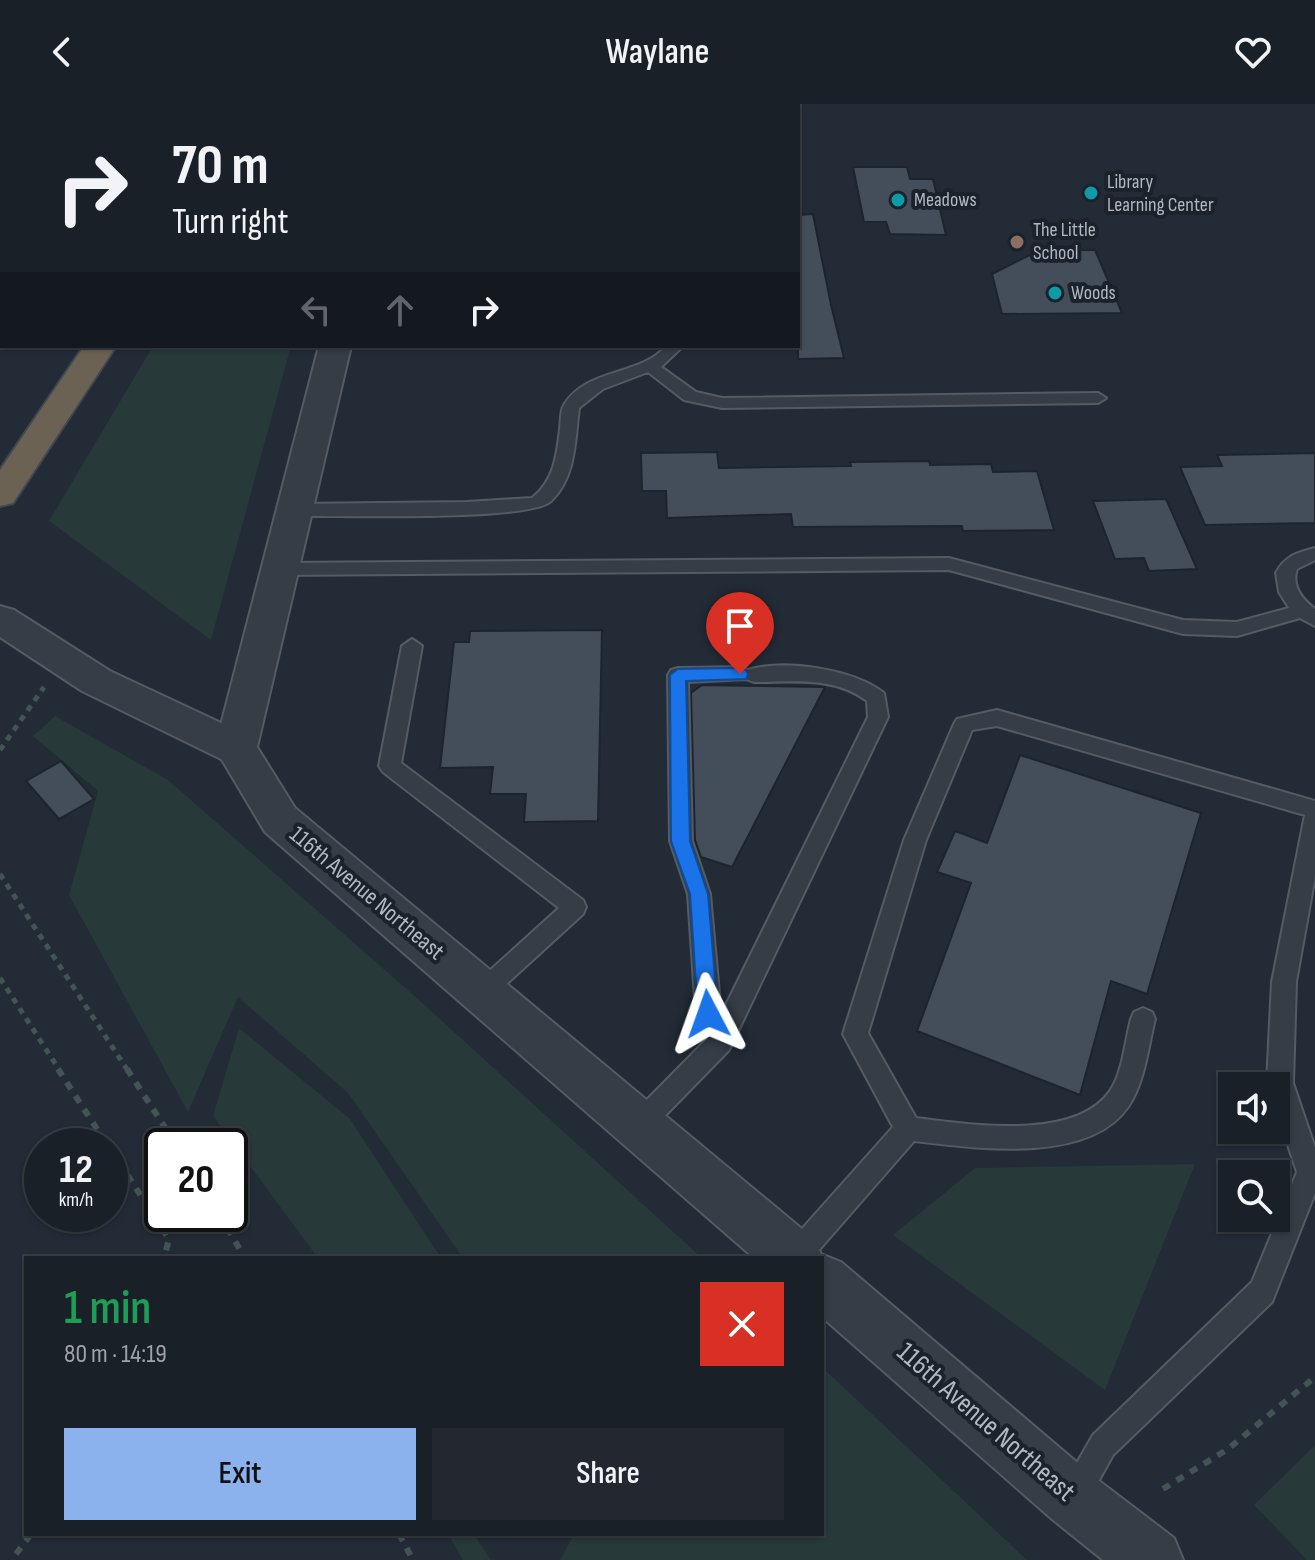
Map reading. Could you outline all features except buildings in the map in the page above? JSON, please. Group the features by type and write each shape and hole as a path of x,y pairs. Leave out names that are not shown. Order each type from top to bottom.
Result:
{"highway":[{"path":"0,495 99,348"}],"street":[{"path":"0,619 96,681 236,748 334,348"},
{"name":"116th Avenue Northeast","path":"236,748 280,820 793,1256"},
{"name":"116th Avenue Northeast","path":"824,1283 1073,1498 1152,1560"}],"lane":[{"path":"294,510 528,505 546,497 557,484 571,407 579,396 601,381 669,355 674,348"},
{"path":"649,365 690,396 722,403 1098,398"},
{"path":"1308,615 1289,598 1284,584 1285,572 1293,562 1315,554"},
{"path":"280,569 949,564 1183,627 1237,629 1308,615"},
{"path":"412,646 390,766 575,907 483,991"},
{"path":"640,1124 720,1042 878,717 877,698 865,686 846,677 678,675 681,841 699,894 708,1014 720,1042"},
{"path":"908,1129 855,1034 915,840 964,724 997,718 1315,809"},
{"path":"1073,1498 1103,1445 1262,1292 1310,1172 1280,1083 1284,982 1315,816"},
{"path":"908,1129 972,1136 1079,1130 1103,1117 1120,1099 1143,1019"},
{"path":"797,1256 908,1129"}],"path":[{"path":"0,750 62,659"},
{"path":"0,874 165,1128"},
{"path":"0,978 97,1128"},
{"path":"128,1176 169,1239 165,1256"},
{"path":"230,1232 244,1256"},
{"path":"1163,1489 1228,1449 1315,1377"},
{"path":"16,1554 29,1536"},
{"path":"400,1536 413,1560"}],"shaded area":[{"path":"152,348 290,348 211,640 49,521"},
{"path":"55,716 168,780 418,999 700,1256 462,1256 348,1093 238,997 188,1112 69,895 98,791 33,736"},
{"path":"239,1028 350,1119 440,1256 317,1256 248,1163 248,1128 222,1128 213,1116"},
{"path":"1195,1164 1105,1390 893,1235 975,1168"},
{"path":"824,1369 1027,1560 560,1560 573,1536 824,1536"},
{"path":"1315,1445 1315,1560 1307,1560 1254,1505"},
{"path":"449,1536 475,1536 490,1559 496,1560 463,1560"}],"place":[{"name":"Library Learning Center","path":"1091,193"},
{"name":"Meadows","path":"898,200"},
{"name":"The Little School","path":"1017,242"},
{"name":"Woods","path":"1055,293"}],"route":[{"path":"708,1014 699,894 681,841 678,675 740,674"}]}
